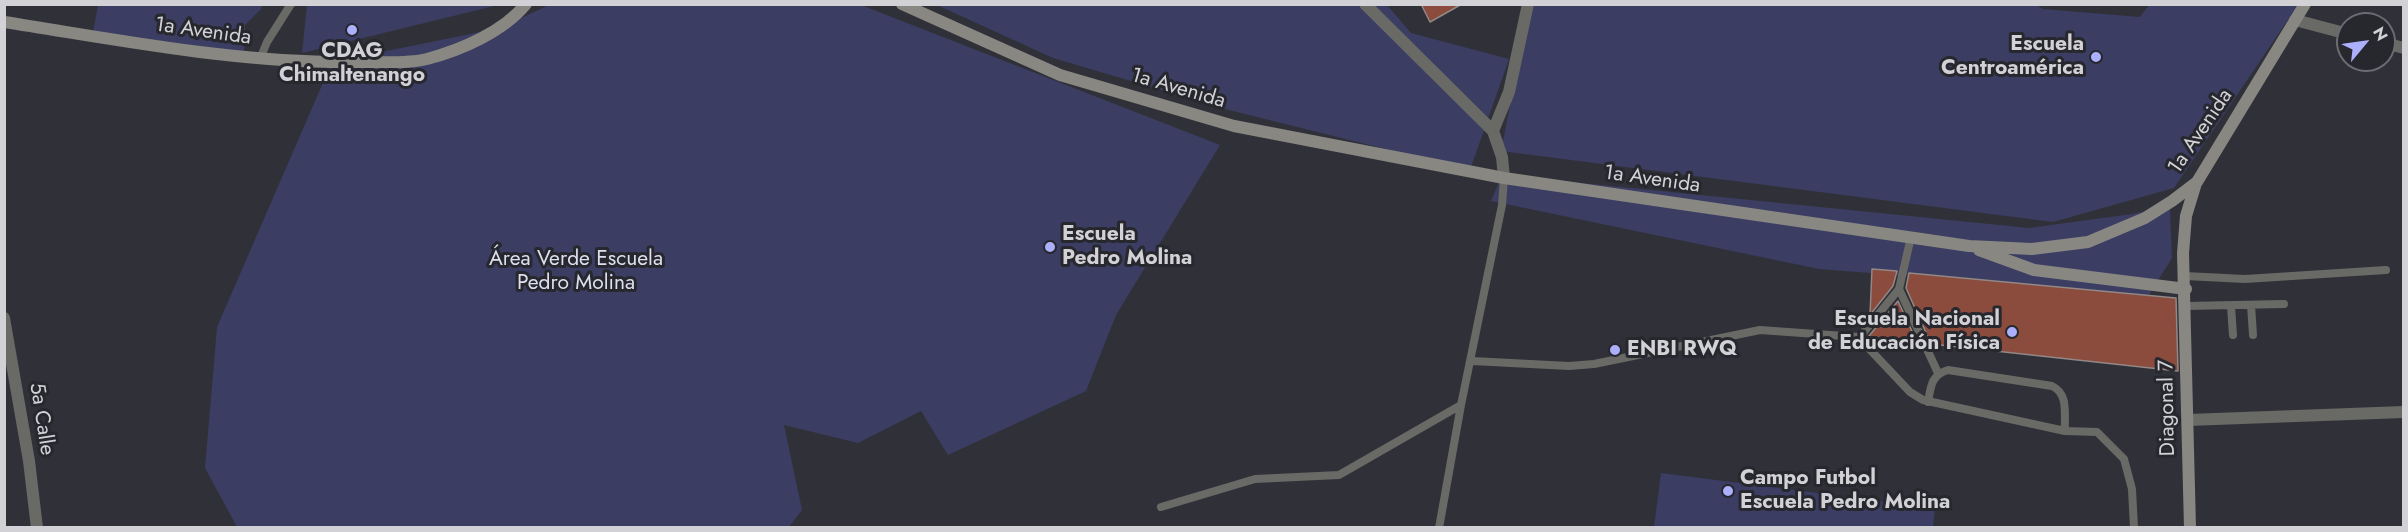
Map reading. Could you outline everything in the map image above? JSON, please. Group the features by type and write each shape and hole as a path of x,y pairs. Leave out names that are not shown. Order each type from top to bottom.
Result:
{"main road":[{"name":"1a Avenida","path":"4,22 260,59 332,62 426,59 501,28 526,4"},
{"name":"1a Avenida","path":"902,4 1059,75 1223,123 1504,178 1968,246 2032,249 2088,242 2145,218 2196,182 2305,4"},
{"name":"Diagonal 7","path":"2190,528 2183,253 2186,216 2196,182"},
{"path":"1968,246 2034,270 2185,283"}],"street":[{"path":"1365,4 1493,131 1502,157 1504,178"},
{"path":"1493,131 1509,92 1528,4"},
{"path":"2295,20 2336,31"},
{"name":"5a Calle","path":"5,318 29,461 37,528"},
{"path":"2188,420 2403,412"}],"lane":[{"path":"260,59 267,42 291,4"},
{"path":"1439,528 1461,405 1472,361 1502,205 1504,178"},
{"path":"1859,338 1899,289 1911,237"},
{"path":"2185,283 2386,270"},
{"path":"1899,289 1938,373"},
{"path":"2186,306 2284,304"},
{"path":"2251,305 2253,335"},
{"path":"2231,306 2233,334"},
{"path":"1472,361 1569,366 1594,364 1760,330 1859,338 1910,392 1928,402 2065,431 2097,432 2124,459 2132,489 2134,528"},
{"path":"1928,402 1932,380 1938,373 1948,370 2052,386 2060,390 2064,397 2065,431"},
{"path":"1161,507 1255,479 1339,475 1461,405"}],"green space":[{"name":"CDAG Chimaltenango","path":"307,4 498,5 302,53"},
{"path":"2035,4 2043,9 2140,17 2149,5 2298,5 2174,188 2053,222 1501,151 1530,5"},
{"path":"98,5 262,5 261,9 245,25 244,54 93,32"},
{"name":"Área Verde Escuela Pedro Molina","path":"549,5 861,5 1220,145 1116,315 1086,391 948,455 921,411 858,443 784,425 802,510 789,527 237,527 205,468 217,327 332,62 500,28"},
{"path":"937,5 1387,5 1411,33 1509,59 1470,170 1229,110 1053,58"},
{"path":"1502,175 2029,228 2132,214 2170,206 2172,258 2149,295 1819,269 1491,201"},
{"name":"Campo Futbol Escuela Pedro Molina","path":"1661,473 1935,508 1933,527 1654,527"}],"building":[{"path":"1421,4 1462,4 1430,22"},
{"path":"1872,269 1897,271 1893,286 1870,315"},
{"path":"1909,273 2176,298 2178,371 1931,344 1906,288"},
{"path":"1898,301 1917,342 1869,337 1869,336"}],"place":[{"name":"CDAG Chimaltenango","path":"352,30"},
{"name":"Escuela Centroamérica","path":"2096,57"},
{"name":"Escuela Pedro Molina","path":"1050,247"},
{"name":"Escuela Nacional de Educación Física","path":"2012,332"},
{"name":"ENBI RWQ","path":"1615,350"},
{"name":"Campo Futbol Escuela Pedro Molina","path":"1728,491"}]}
